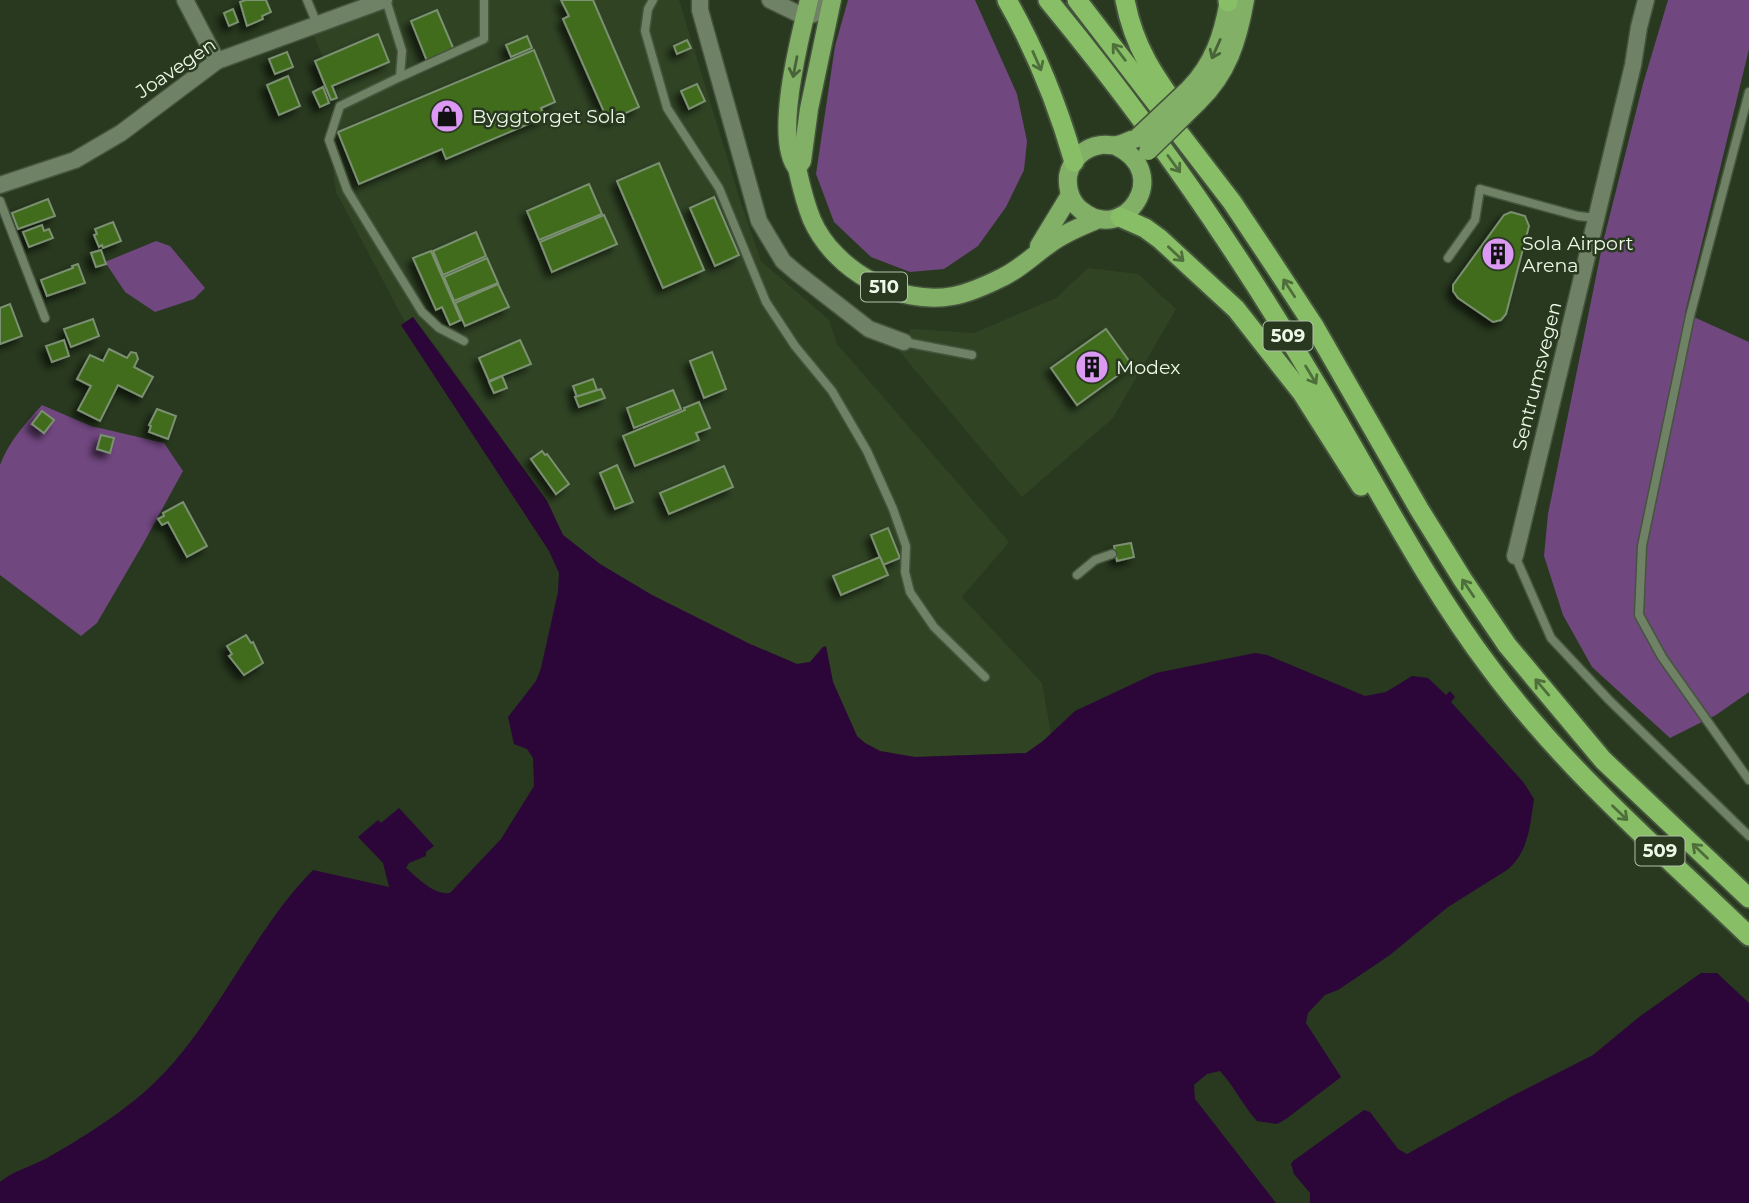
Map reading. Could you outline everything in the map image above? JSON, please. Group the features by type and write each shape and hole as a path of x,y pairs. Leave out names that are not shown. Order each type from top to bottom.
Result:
{"highway":[{"path":"1007,0 1021,24 1044,78 1073,162"},
{"name":"509","path":"1048,0 1134,109 1248,272 1426,574"},
{"name":"509","path":"1077,0 1231,202 1314,326 1419,509 1507,645 1603,760 1749,898"},
{"name":"509","path":"1125,0 1136,43 1149,68 1205,146 1231,202"},
{"name":"509","path":"1120,216 1160,239 1236,309 1302,393 1381,517 1426,574 1492,670 1571,765 1749,936"}],"main road":[{"path":"1073,162 1092,147 1142,144 1193,95 1212,89 1231,57 1239,34 1233,0"},
{"path":"797,169 802,161 829,3"},
{"name":"510","path":"807,9 793,73 788,116 790,161 797,169 813,221 830,248 852,269 877,285 914,295 952,296 979,288 1007,275 1076,228 1099,219 1110,220 1120,216"},
{"path":"1140,169 1142,144"},
{"path":"1116,146 1135,158 1143,183 1140,197 1132,209 1120,216"},
{"name":"510","path":"1029,259 1048,235 1070,195 1068,184 1073,162"},
{"path":"1070,195 1077,207 1087,215 1099,219"}],"street":[{"path":"186,0 217,61"},
{"name":"Joavegen","path":"0,185 75,160 121,133 217,61 385,0"},
{"path":"701,0 700,10 759,222 772,246 790,267 850,316 869,329 904,342"},
{"path":"771,0 807,9 829,3"},
{"name":"Sentrumsvegen","path":"1515,556 1597,218 1646,0"}],"lane":[{"path":"307,0 317,24"},
{"path":"385,0 402,51 400,77"},
{"path":"464,341 439,328 422,312 347,190 329,140 340,106 484,39 484,0"},
{"path":"653,0 648,9 645,31 667,108 719,188 766,302 795,346 832,391 867,451 906,546 905,572 910,592 934,627 985,677"},
{"path":"1749,92 1682,356 1642,546 1639,615 1662,657 1749,780"},
{"path":"1448,258 1475,220 1480,189 1578,216 1597,218"},
{"path":"0,201 45,318"},
{"path":"904,342 972,355"},
{"path":"1077,575 1095,560 1112,555"},
{"path":"1515,556 1550,638 1609,700 1749,836"}],"shaded area":[{"path":"391,0 679,0 761,261 829,320 837,344 1009,542 962,597 1042,683 1051,734 1026,753 915,757 880,751 857,736 833,682 826,647 822,647 810,662 797,664 750,644 652,595 600,564 563,535 547,501 442,355 413,317 405,322 336,192 330,147 342,105 311,28"},
{"path":"848,0 975,0 1017,94 1027,141 1024,170 1006,207 978,246 944,269 910,272 871,257 834,222 816,174 835,46"},
{"path":"1668,0 1749,0 1749,49 1685,313 1749,342 1749,692 1716,715 1670,738 1592,667 1563,615 1544,556 1548,514 1603,242 1643,84"},
{"path":"156,241 170,246 205,288 194,299 155,312 125,292 105,262"},
{"path":"1088,268 1138,274 1176,309 1113,418 1022,497 899,351 911,329 974,333 1056,298"},
{"path":"413,317 547,501 563,535 600,564 652,595 750,644 797,664 810,662 826,646 833,682 857,736 880,751 915,757 1026,753 1075,711 1156,673 1255,653 1267,655 1365,696 1386,692 1412,676 1428,678 1446,695 1450,691 1455,697 1451,702 1524,783 1534,799 1527,838 1520,855 1507,870 1448,907 1390,955 1338,990 1325,995 1308,1013 1306,1023 1341,1077 1286,1119 1277,1124 1257,1121 1220,1071 1207,1074 1194,1085 1195,1099 1276,1203 0,1203 0,1182 11,1174 47,1158 102,1124 142,1094 176,1060 216,1006 271,922 313,870 389,887 383,863 358,837 378,820 381,823 399,808 434,846 426,852 426,856 409,863 406,868 432,889 450,893 501,839 534,786 533,758 527,749 514,744 508,717 536,681 541,668 558,592 559,573 549,551 401,325"},
{"path":"42,405 91,426 164,443 183,471 97,623 81,636 0,575 0,465 13,440"},
{"path":"1701,973 1717,973 1749,1003 1749,1203 1310,1203 1310,1193 1294,1174 1291,1164 1293,1161 1364,1110 1370,1112 1398,1149 1407,1154 1593,1055 1639,1017"}],"building":[{"path":"266,0 271,12 247,26 240,2"},
{"path":"561,0 593,0 639,107 608,121 563,19 569,16"},
{"path":"233,9 238,22 229,26 224,13"},
{"path":"437,10 454,50 427,61 411,21"},
{"path":"378,34 389,62 332,86 337,98 331,100 315,61"},
{"path":"527,36 532,48 511,57 506,45"},
{"path":"687,40 691,48 677,54 674,46"},
{"path":"534,50 555,102 541,108 545,117 446,159 442,149 359,184 338,132"},
{"path":"287,52 293,67 275,74 269,59"},
{"path":"288,76 300,106 279,115 267,85"},
{"path":"697,84 705,101 689,109 681,91"},
{"path":"323,87 329,103 320,107 313,92"},
{"path":"659,163 704,270 663,288 617,181"},
{"path":"589,184 602,214 539,240 527,211"},
{"path":"714,197 739,255 715,266 690,208"},
{"path":"48,199 55,216 18,229 12,213"},
{"name":"Sola Airport Arena","path":"1511,212 1525,216 1529,226 1506,314 1501,320 1493,322 1458,298 1453,291 1453,285 1504,215"},
{"path":"604,215 617,244 552,272 540,242"},
{"path":"113,222 121,241 99,247 94,235 97,234 95,229"},
{"path":"42,225 44,231 49,229 53,238 29,247 23,232"},
{"path":"476,232 486,256 443,275 433,251"},
{"path":"101,250 106,264 96,267 91,253"},
{"path":"431,251 461,320 450,325 442,307 436,310 413,258"},
{"path":"487,258 498,283 454,301 444,277"},
{"path":"78,264 85,283 47,296 41,280"},
{"path":"498,284 509,307 465,326 455,303"},
{"path":"10,304 22,336 0,344 0,308"},
{"path":"93,319 99,336 71,347 64,329"},
{"name":"Modex","path":"1106,329 1132,365 1077,405 1051,368"},
{"path":"64,340 69,356 52,362 46,346"},
{"path":"520,340 531,364 489,381 479,358"},
{"path":"109,349 127,358 131,352 136,353 138,359 134,367 153,377 142,397 118,385 100,421 78,410 91,386 77,379 90,355 103,361"},
{"path":"712,352 726,389 704,398 690,361"},
{"path":"502,376 507,388 494,393 489,382"},
{"path":"593,379 597,390 577,397 573,386"},
{"path":"601,389 605,398 579,407 575,397"},
{"path":"673,390 681,409 634,428 627,408"},
{"path":"699,402 710,428 696,433 699,440 635,466 623,436"},
{"path":"157,409 176,416 168,439 149,432 149,425"},
{"path":"42,411 54,420 44,433 32,424"},
{"path":"101,435 114,438 110,453 97,449"},
{"path":"542,451 569,484 556,494 531,459"},
{"path":"617,465 633,502 615,509 600,473"},
{"path":"724,466 733,487 669,514 660,493"},
{"path":"183,502 207,546 187,557 168,522 162,525 158,519 164,516 163,513"},
{"path":"888,528 900,558 883,565 871,535"},
{"path":"1131,543 1134,557 1117,561 1114,546"},
{"path":"880,557 888,575 841,595 833,576"},
{"path":"246,635 251,643 253,642 263,663 244,675 229,656 232,654 227,646"}],"place":[{"name":"Byggtorget Sola","path":"447,116"},
{"name":"Sola Airport Arena","path":"1498,254"},
{"name":"Modex","path":"1092,367"}]}
